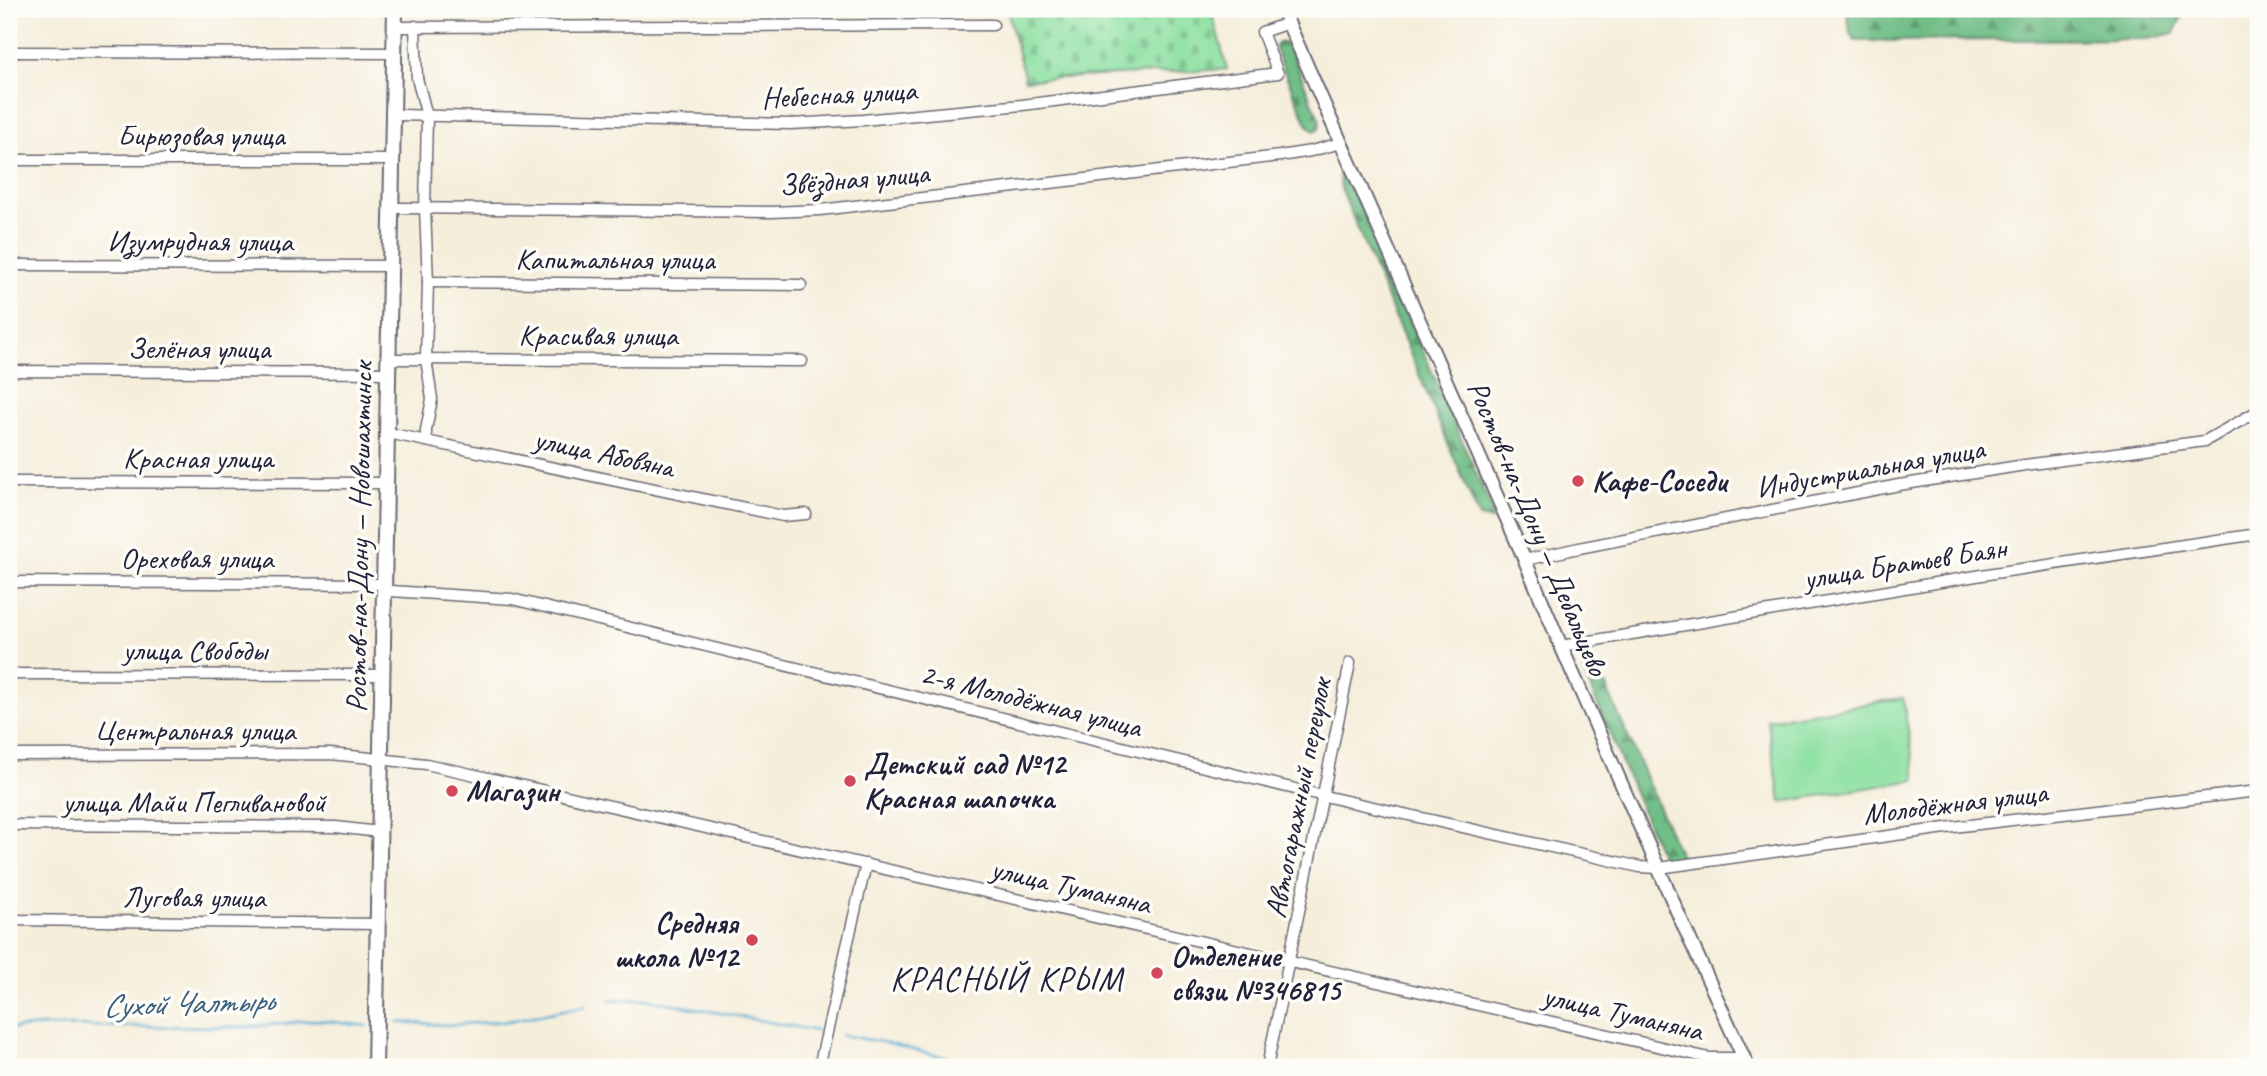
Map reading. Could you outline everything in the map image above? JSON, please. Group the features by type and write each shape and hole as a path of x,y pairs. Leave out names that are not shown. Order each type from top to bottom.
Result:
{"main road":[{"name":"Ростов-на-Дону — Новошахтинск","path":"378,1067 393,434 391,267 395,9"},
{"name":"Ростов-на-Дону — Новошахтинск","path":"378,1067 379,832 384,760 381,675 388,587 387,484 399,115 408,27 401,9"}],"street":[{"name":"Ростов-на-Дону — Дебальцево","path":"1282,9 1525,560 1560,646 1746,1063"},
{"name":"Небесная улица","path":"399,115 791,124 1022,105 1279,73 1262,32 1288,23"},
{"path":"426,441 432,388 426,359 427,116 416,78 408,27 993,25"},
{"path":"9,52 394,53"},
{"name":"Звёздная улица","path":"398,208 771,212 820,209 1311,151 1340,143"},
{"name":"Бирюзовая улица","path":"9,160 394,160"},
{"name":"Изумрудная улица","path":"9,265 391,267"},
{"name":"Капитальная улица","path":"428,282 800,285"},
{"name":"Красивая улица","path":"392,366 426,359 802,361"},
{"name":"Зелёная улица","path":"9,371 392,366"},
{"name":"Индустриальная улица","path":"1525,560 1899,485 2205,441 2258,411"},
{"name":"улица Абовяна","path":"393,434 783,516 806,514"},
{"name":"Красная улица","path":"9,482 387,484"},
{"name":"улица Братьев Баян","path":"1560,646 1994,573 2258,534"},
{"name":"Ореховая улица","path":"9,582 388,587"},
{"name":"2-я Молодёжная улица","path":"388,587 512,599 1324,796 1627,865 1659,869"},
{"name":"Автогаражный переулок","path":"1267,1067 1350,663"},
{"name":"улица Свободы","path":"9,674 381,675"},
{"name":"Центральная улица","path":"9,755 330,754 384,760"},
{"name":"улица Туманяна","path":"384,760 450,769 1709,1058 1746,1063"},
{"name":"Молодёжная улица","path":"1659,869 1953,827 2258,791"},
{"name":"улица Майи Пегливановой","path":"9,825 336,827 379,832"},
{"path":"819,1067 866,864"},
{"name":"Луговая улица","path":"9,920 378,924"}],"green space":[{"path":"1007,9 1211,9 1227,69 1025,80"},
{"path":"1847,9 2069,9 2153,17 2182,16 2174,33 2148,39 1855,41 1850,33"},
{"path":"1279,42 1290,49 1320,121 1319,128 1314,131 1307,124 1276,52 1275,46"},
{"path":"1338,163 1344,170 1497,521 1479,517 1341,189"},
{"path":"1595,666 1599,670 1680,856 1680,860 1675,863 1661,856 1585,675 1585,668"},
{"path":"1903,698 1916,780 1781,802 1767,720"}],"waterway":[{"name":"Сухой Чалтырь","path":"610,1000 646,999 822,1032"},
{"name":"Сухой Чалтырь","path":"398,1022 447,1025 508,1021 585,1006"},
{"name":"Сухой Чалтырь","path":"9,1029 42,1026 249,1027 316,1020 367,1026"},
{"name":"Сухой Чалтырь","path":"841,1035 882,1042 983,1067"}],"place":[{"name":"Кафе-Соседи","path":"1578,481"},
{"name":"Детский сад №12 Красная шапочка","path":"850,781"},
{"name":"Магазин","path":"452,791"},
{"name":"Средняя школа №12","path":"752,940"},
{"name":"Отделение связи №346815","path":"1157,973"}],"district":[{"name":"КРАСНЫЙ КРЫМ","path":"1007,979"}]}
